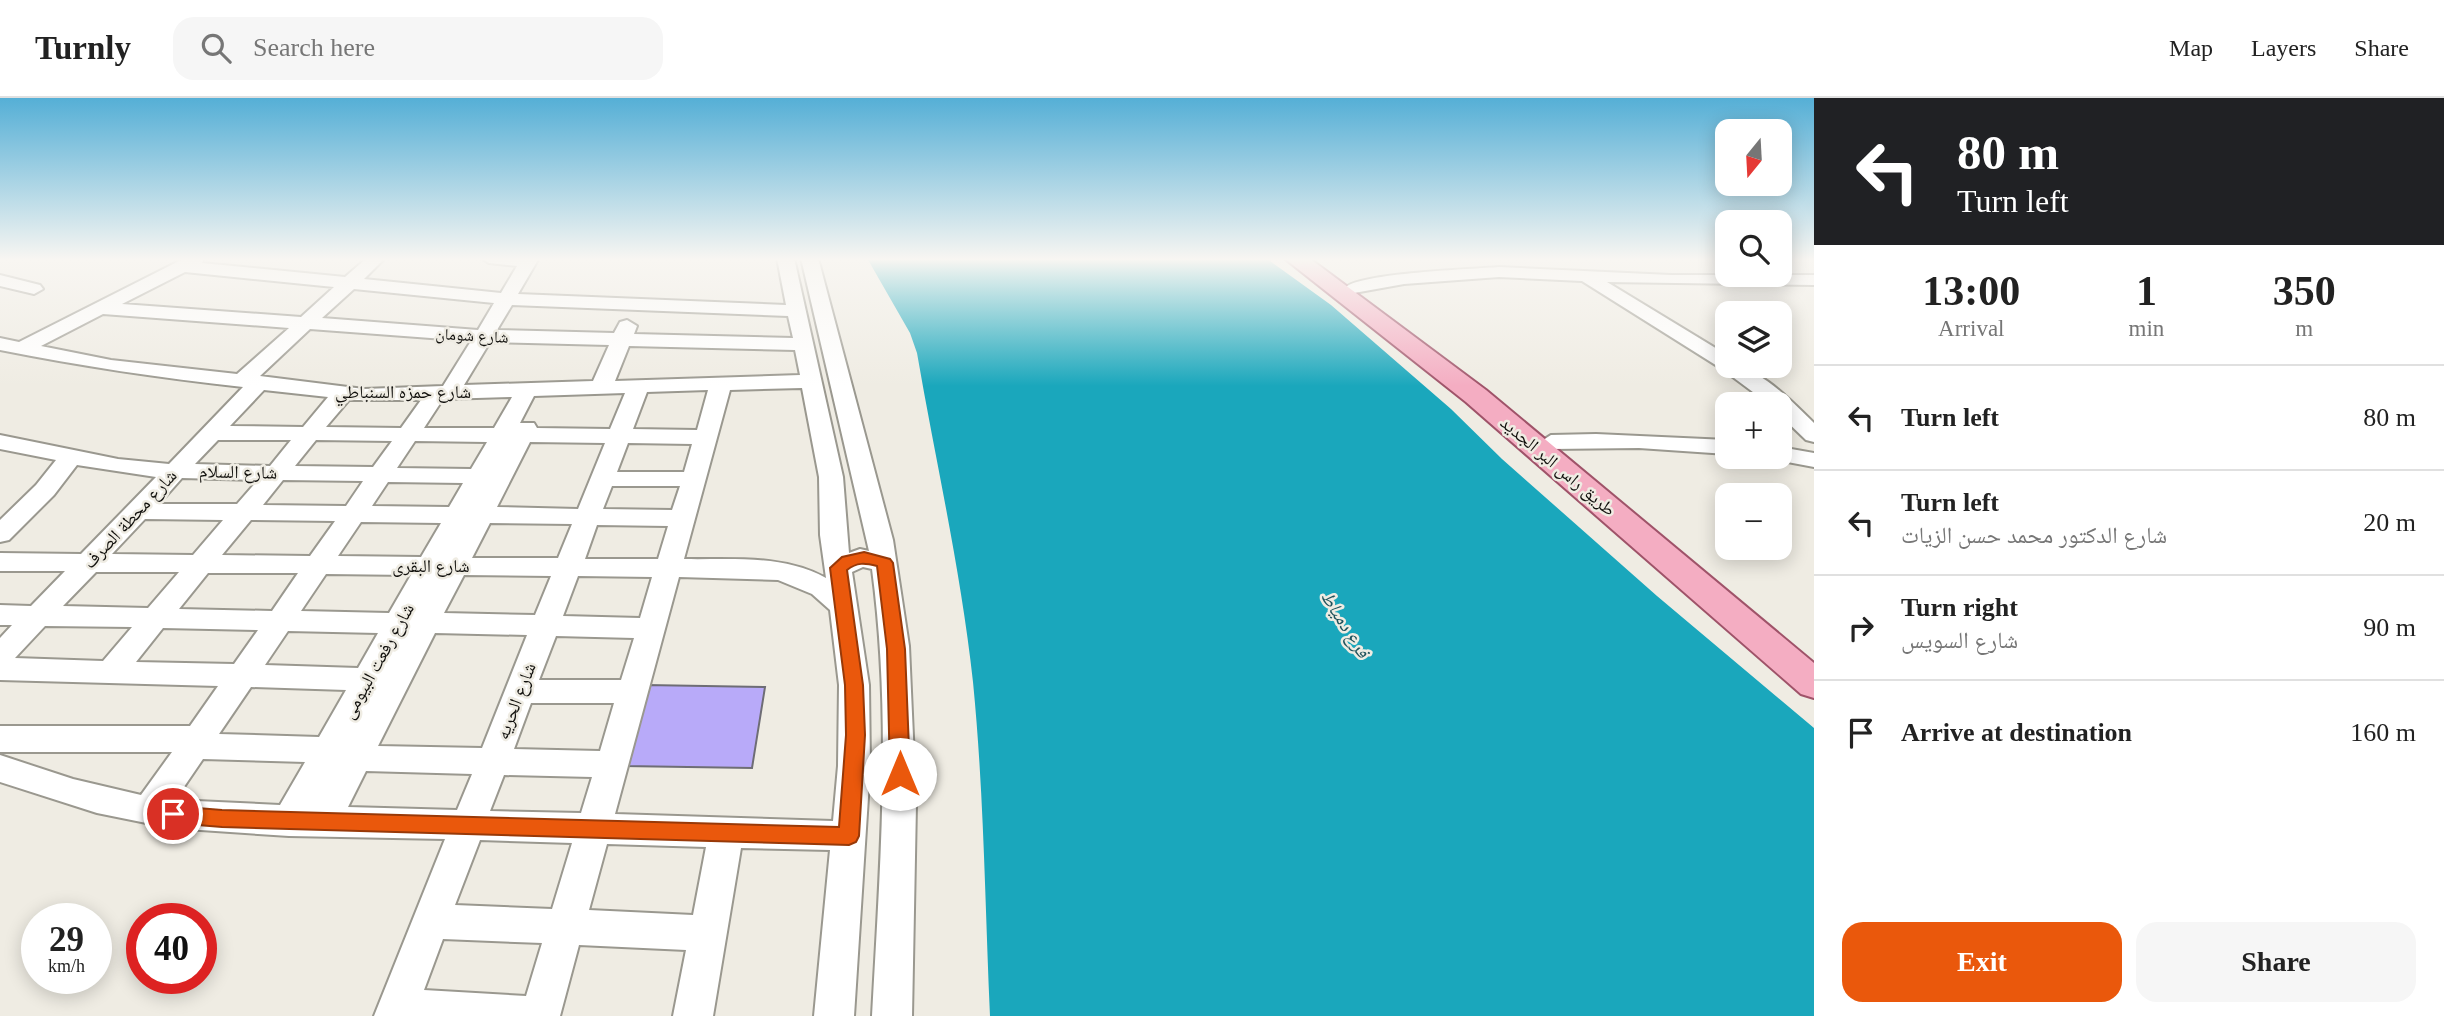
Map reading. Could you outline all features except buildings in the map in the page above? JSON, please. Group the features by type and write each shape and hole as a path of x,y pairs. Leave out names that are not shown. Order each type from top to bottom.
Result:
{"main road":[{"name":"طريق راس البر الجديد","path":"1351,301 1465,388 1814,684"},
{"name":"طريق راس البر الجديد","path":"1370,301 1551,442 1814,663"}],"street":[{"path":"10,347 115,301"},
{"name":"شارع محطة الصرف","path":"0,656 211,433 252,380 305,323 330,301"},
{"path":"149,811 380,475 442,394 505,301"},
{"path":"546,301 795,311"},
{"path":"793,301 830,471 832,522 853,666 855,735 834,1016"},
{"path":"820,301 833,361 875,514 885,563 896,649 900,741 892,1016"},
{"path":"1624,301 1715,357"},
{"path":"601,388 636,305"},
{"name":"شارع شومان","path":"101,308 483,336 801,344"},
{"name":"شارع حمزه السنباطي","path":"10,347 111,366 252,380 342,394 442,394 809,380"},
{"path":"1746,378 1777,400 1814,435"},
{"path":"540,1016 721,384"},
{"name":"شارع الحريه","path":"395,1012 638,387"},
{"name":"شارع رفعت البيومى","path":"289,821 342,754 536,390"},
{"path":"111,672 342,394"},
{"path":"211,433 706,437"},
{"name":"شارع رفعت البيومى","path":"469,515 480,476 512,435"},
{"path":"1551,442 1662,440 1715,446"},
{"name":"شارع السلام","path":"0,442 127,468 480,476"},
{"path":"1792,456 1814,460"},
{"path":"3,528 45,491 71,457"},
{"path":"602,479 694,479"},
{"path":"137,511 682,518"},
{"path":"832,522 856,524 875,514"},
{"path":"838,568 860,558 885,563"},
{"name":"شارع البقرى","path":"0,562 668,568 785,572 819,585 838,601 846,613"},
{"path":"0,615 651,628"},
{"name":"شارع رفعت البيومى","path":"323,822 342,754 368,679 412,623"},
{"path":"0,669 368,679"},
{"path":"520,691 633,692"},
{"path":"0,739 197,743 342,754 612,764"},
{"path":"0,768 70,794 149,811 289,821 849,836"},
{"path":"693,1016 726,832"},
{"path":"430,921 708,933"},
{"path":"395,1012 530,1016"}],"water":[{"name":"فرع دمياط","path":"892,301 1325,301 1331,305 1451,409 1502,459 1657,596 1814,728 1814,1016 990,1016 980,765 973,682 948,517 917,353 910,333"}],"route":[{"path":"173,814 222,818 849,836 855,735 854,685 838,568 848,561 864,558 885,563 896,649 900,774"}]}
